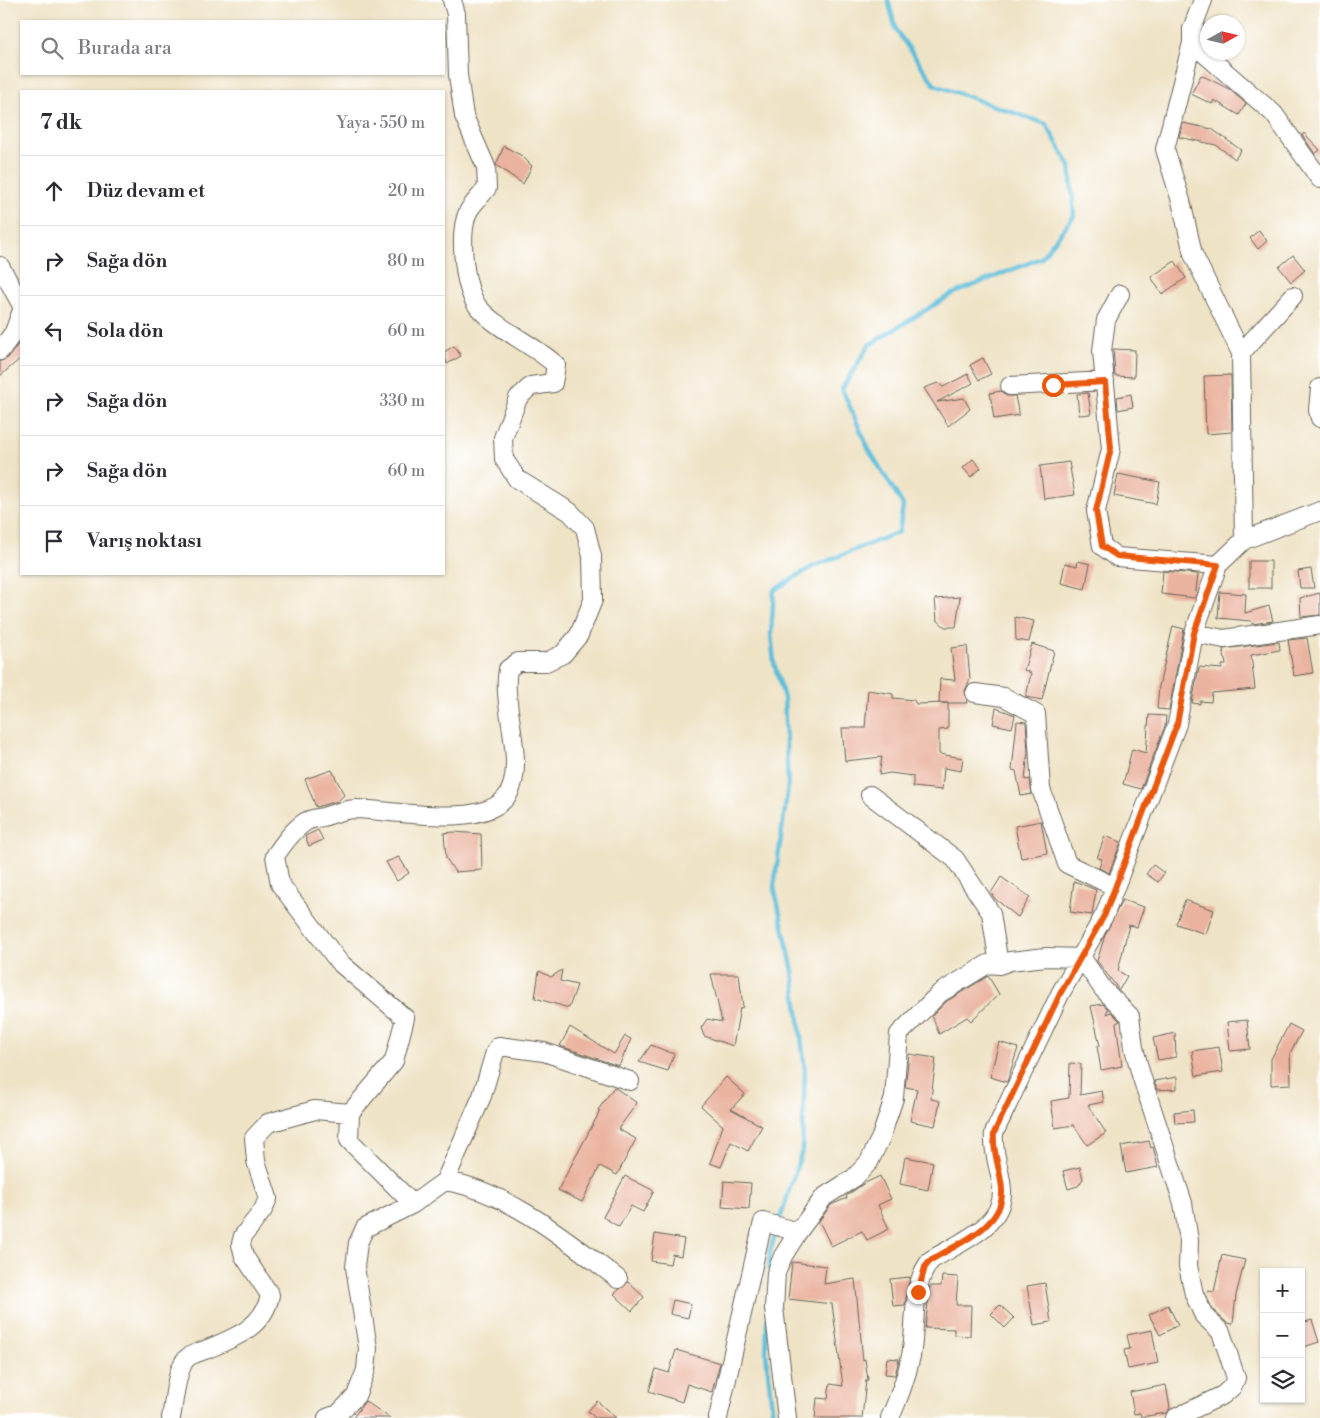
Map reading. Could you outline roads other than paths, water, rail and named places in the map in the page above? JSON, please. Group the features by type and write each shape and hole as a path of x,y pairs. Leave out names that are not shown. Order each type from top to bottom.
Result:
{"street":[{"path":"413,1204 348,1140 350,1113 394,1061 405,1018 339,962 280,884 275,856 283,842 306,821 354,809 395,814 464,815 489,810 501,802 509,792 516,768 505,684 508,669 518,662 546,662 563,654 579,635 593,600 592,556 585,528 570,512 518,479 504,459 504,438 518,398 531,386 553,383 556,365 479,308 468,279 463,240 468,213 487,188 486,167 464,116 458,75 456,14 452,0"},
{"path":"1203,0 1192,29 1192,43 1165,149 1181,201 1193,254 1241,353 1244,540"},
{"path":"1192,43 1274,114 1320,179"},
{"path":"0,266 20,302"},
{"path":"1120,294 1106,320 1102,351 1111,448 1096,511 1102,546 1117,556 1218,565"},
{"path":"1241,353 1293,296"},
{"path":"0,351 14,332 20,316"},
{"path":"1010,386 1105,382"},
{"path":"1320,388 1318,410 1320,418"},
{"path":"890,1418 900,1396 911,1355 918,1292 925,1267 931,1260 988,1224 997,1214 1002,1191 994,1154 994,1133 1060,994 1082,958 1105,914 1153,792 1177,724 1194,633 1218,565 1244,540 1320,511"},
{"path":"1194,633 1224,639 1320,625"},
{"path":"975,693 1004,697 1036,714 1041,790 1067,864 1115,887"},
{"path":"870,795 955,859 991,913 999,965"},
{"path":"787,1418 774,1308 776,1273 783,1256 798,1232 824,1197 854,1178 869,1162 881,1137 894,1098 900,1034 940,993 988,964 999,965 1010,961 1046,957 1082,958"},
{"path":"1082,958 1103,989 1130,1016 1134,1048 1141,1075 1183,1203 1189,1241 1188,1266 1194,1294 1204,1316 1221,1332 1236,1378 1232,1387 1223,1394 1175,1418"},
{"path":"327,1418 338,1414 356,1396 366,1370 368,1348 355,1267 358,1243 365,1228 413,1204 445,1181 482,1096 498,1046 544,1052 630,1081"},
{"path":"171,1418 180,1371 187,1358 235,1338 252,1327 268,1305 270,1295 244,1256 241,1244 243,1236 263,1210 268,1198 256,1161 254,1138 268,1123 315,1110 350,1113"},
{"path":"445,1181 471,1187 516,1208 562,1237 618,1279"},
{"path":"718,1418 764,1222 798,1232"}],"waterway":[{"path":"779,1222 802,1151 805,1070 793,971 774,887 788,787 784,698 774,663 771,634 774,590 812,567 899,532 903,505 869,450 842,389 869,345 952,294 1041,258 1074,216 1070,166 1046,124 935,85 896,30 888,0"},
{"path":"769,1270 770,1251 777,1229"},
{"path":"767,1320 766,1353 773,1418"}]}
